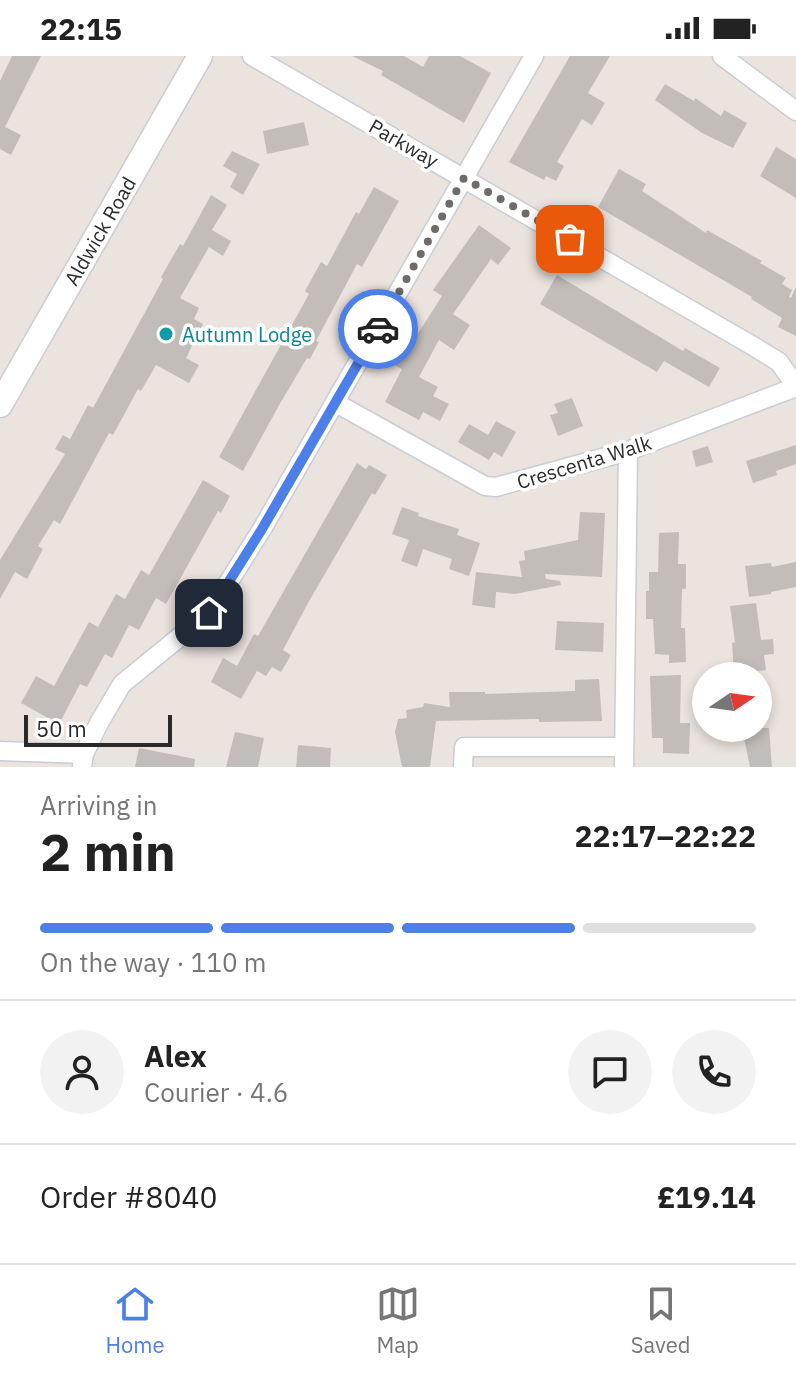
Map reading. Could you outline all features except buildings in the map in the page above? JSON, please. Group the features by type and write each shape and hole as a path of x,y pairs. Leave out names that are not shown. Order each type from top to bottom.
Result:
{"main road":[{"name":"Aldwick Road","path":"0,405 200,56"}],"street":[{"name":"Parkway","path":"252,56 753,346 779,362 796,386"},
{"path":"0,751 83,761 122,684 209,613 336,403 534,56"},
{"path":"722,56 796,111"},
{"name":"Crescenta Walk","path":"336,403 485,486 507,485 628,451 796,386"},
{"path":"624,767 628,451"},
{"path":"463,767 464,747 624,747"}],"way so far":[{"path":"378,329 464,178 570,239"}],"place":[{"name":"Autumn Lodge","path":"166,334"}],"route":[{"path":"209,613 262,529 378,329"}]}
